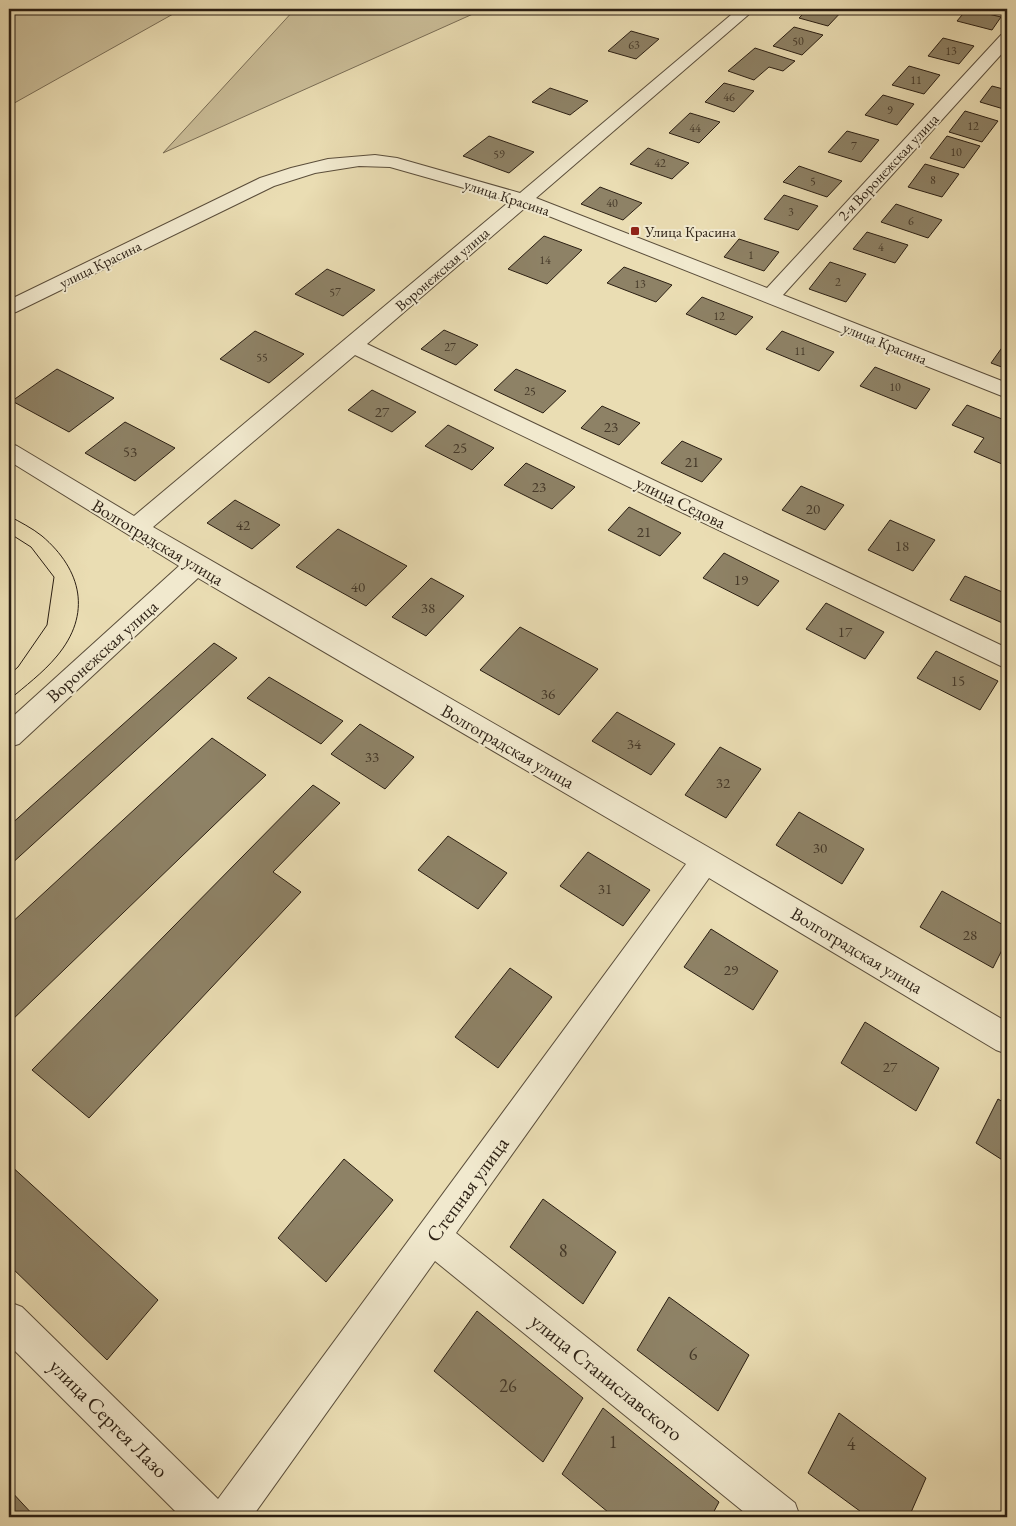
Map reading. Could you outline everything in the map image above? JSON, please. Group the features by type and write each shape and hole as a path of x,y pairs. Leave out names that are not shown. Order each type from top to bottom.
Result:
{"street":[{"name":"Воронежская улица","path":"135,529 354,346 522,199 748,9"},
{"name":"2-я Воронежская улица","path":"770,297 1007,38"},
{"name":"улица Красина","path":"9,308 267,182 310,168 356,160 390,162 522,199 1007,391"},
{"name":"улица Седова","path":"354,346 1007,659"},
{"name":"Волгоградская улица","path":"9,451 196,566 705,860 1007,1039"},
{"name":"Воронежская улица","path":"9,736 196,566"},
{"name":"Степная улица","path":"229,1517 705,860"},
{"name":"улица Станиславского","path":"433,1237 781,1517"},
{"name":"улица Сергея Лазо","path":"9,1320 208,1517"}],"shaded area":[{"path":"9,9 182,9 9,106"},
{"path":"295,9 484,9 163,153"}],"building":[{"path":"808,9 844,9 828,26 799,18"},
{"path":"967,9 1001,17 992,30 957,21"},
{"path":"794,27 823,35 802,55 773,46"},
{"path":"631,31 659,39 636,59 608,51"},
{"path":"943,38 974,46 959,64 928,56"},
{"path":"755,48 795,61 783,71 769,67 754,80 728,71"},
{"path":"909,66 940,75 924,94 892,85"},
{"path":"724,83 754,91 734,112 705,102"},
{"path":"992,86 1007,90 1007,110 980,102"},
{"path":"550,88 588,101 570,115 532,102"},
{"path":"883,95 914,104 897,125 865,115"},
{"path":"965,111 998,121 982,142 949,132"},
{"path":"690,113 720,122 699,143 669,133"},
{"path":"847,131 879,140 861,162 828,152"},
{"path":"489,136 534,152 509,173 463,156"},
{"path":"947,136 980,146 964,168 930,158"},
{"path":"648,148 689,163 672,179 630,164"},
{"path":"925,164 959,174 942,197 908,187"},
{"path":"799,166 842,181 827,197 783,182"},
{"path":"600,187 642,203 623,220 581,204"},
{"path":"784,195 818,206 798,230 764,219"},
{"path":"896,204 942,220 928,238 881,222"},
{"path":"867,232 908,245 895,263 853,249"},
{"path":"544,236 582,250 547,284 508,269"},
{"path":"739,239 779,252 764,271 724,257"},
{"path":"830,262 866,274 846,302 809,289"},
{"path":"624,267 672,285 656,302 607,283"},
{"path":"327,269 375,290 343,316 295,294"},
{"path":"702,297 753,317 736,335 686,314"},
{"path":"444,330 478,345 456,365 421,349"},
{"path":"255,331 304,354 269,383 220,359"},
{"path":"782,331 834,352 819,371 766,349"},
{"path":"1007,342 1007,369 991,363"},
{"path":"875,367 930,389 916,409 860,386"},
{"path":"57,369 114,398 69,432 12,401"},
{"path":"516,369 566,391 543,413 494,390"},
{"path":"372,390 416,412 392,432 348,410"},
{"path":"967,405 1007,421 1007,456 1002,464 974,452 984,438 952,425"},
{"path":"602,406 640,423 619,445 581,428"},
{"path":"125,422 175,448 135,481 85,453"},
{"path":"448,425 494,448 472,470 425,446"},
{"path":"682,441 722,459 702,482 661,463"},
{"path":"526,463 575,487 552,509 504,485"},
{"path":"801,486 844,505 825,530 782,510"},
{"path":"235,500 280,525 252,549 207,523"},
{"path":"629,507 681,533 660,556 608,530"},
{"path":"890,520 935,540 913,571 868,550"},
{"path":"338,529 407,566 366,606 296,567"},
{"path":"724,553 779,581 758,606 703,578"},
{"path":"965,576 1007,594 1007,625 950,600"},
{"path":"431,578 464,596 426,636 392,617"},
{"path":"826,603 884,632 865,659 806,629"},
{"path":"520,627 598,669 559,715 480,670"},
{"path":"214,643 237,658 9,866 9,826"},
{"path":"936,651 998,681 980,710 917,678"},
{"path":"269,677 343,721 321,744 247,698"},
{"path":"617,712 675,744 651,775 592,741"},
{"path":"360,724 414,757 385,789 331,754"},
{"path":"212,738 266,775 9,1023 9,925"},
{"path":"720,747 761,769 726,818 685,795"},
{"path":"313,785 340,803 273,872 301,892 89,1118 32,1070"},
{"path":"799,812 864,849 842,884 776,845"},
{"path":"448,836 507,873 478,909 418,870"},
{"path":"588,852 650,890 623,926 560,886"},
{"path":"942,891 1007,927 1007,940 993,968 920,927"},
{"path":"711,929 778,971 753,1010 684,967"},
{"path":"510,968 552,997 498,1068 455,1037"},
{"path":"865,1022 939,1068 916,1111 841,1063"},
{"path":"998,1099 1007,1104 1007,1163 976,1143"},
{"path":"344,1159 393,1200 326,1282 278,1238"},
{"path":"9,1164 158,1300 107,1360 9,1265"},
{"path":"543,1199 616,1252 583,1304 510,1247"},
{"path":"669,1297 749,1355 718,1411 637,1350"},
{"path":"477,1311 583,1398 543,1462 434,1371"},
{"path":"603,1408 719,1502 711,1517 614,1517 562,1474"},
{"path":"839,1413 926,1478 909,1517 868,1517 808,1473"},
{"path":"9,1489 35,1517 9,1517"},
{"path":"1007,1501 1007,1517 998,1517"}],"tram line":[{"path":"9,516 42,536 56,549 74,578 78,593 78,609 75,624 68,640 52,662 9,700"},
{"path":"9,533 31,547 54,577 47,625 18,667 9,675"}],"place":[{"name":"Улица Красина","path":"635,231"}]}
